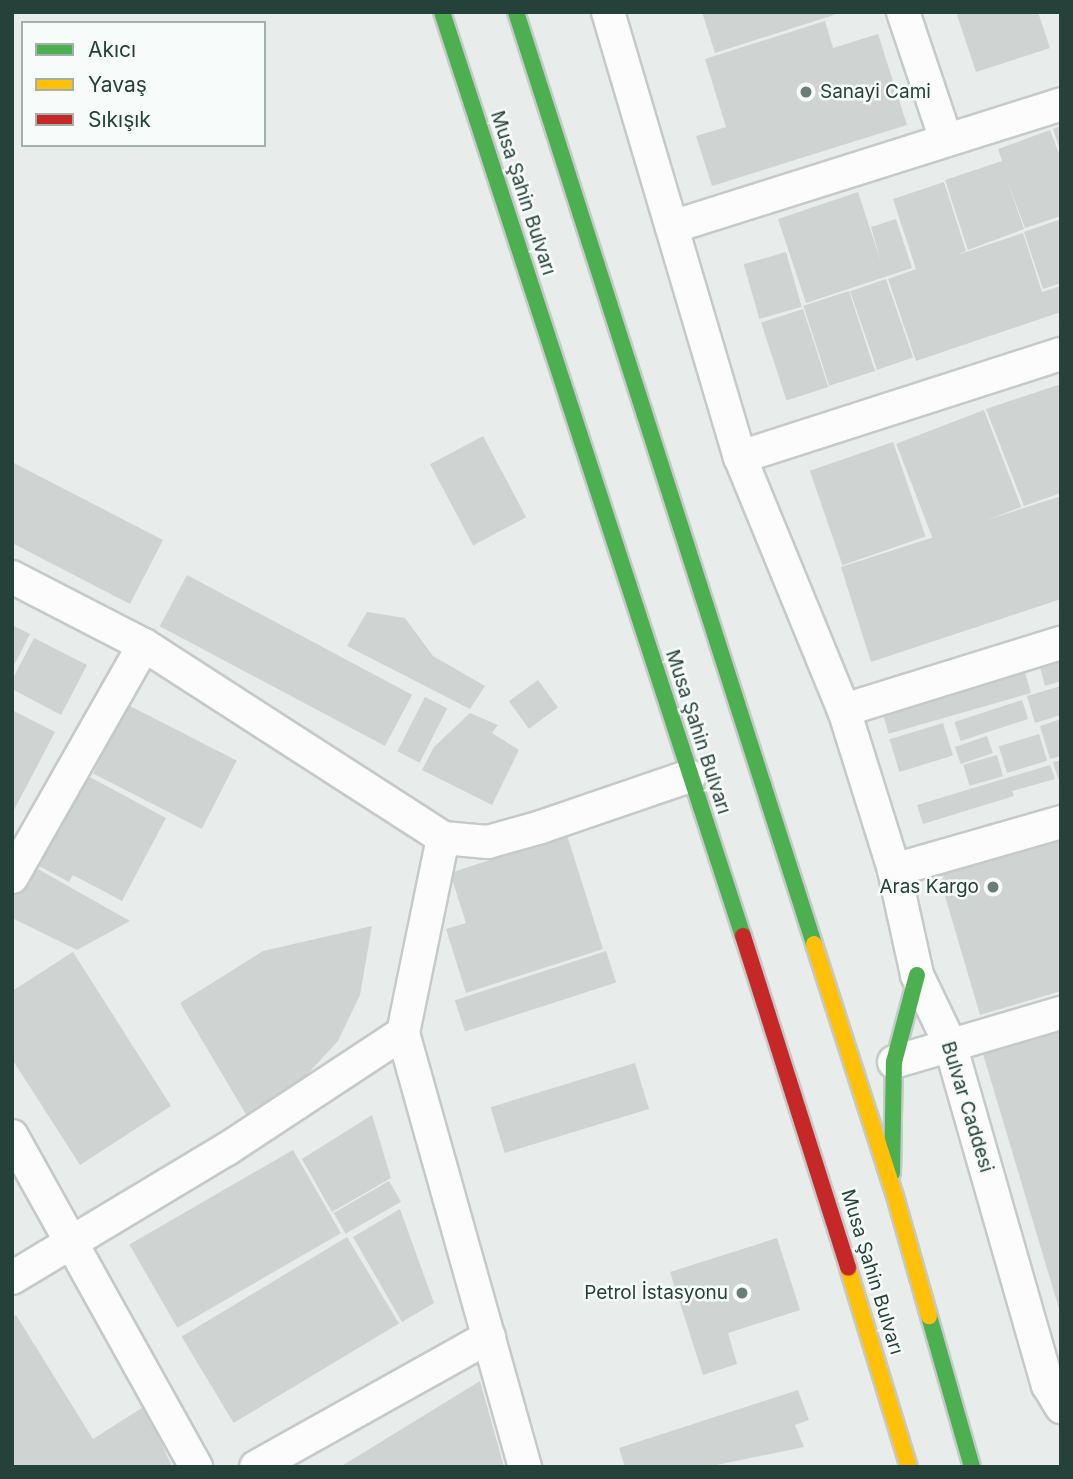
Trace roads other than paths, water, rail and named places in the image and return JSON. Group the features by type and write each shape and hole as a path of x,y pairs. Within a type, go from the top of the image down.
{"main road":[{"name":"Musa Şahin Bulvarı","path":"442,12 804,1122 909,1467"},
{"path":"516,12 895,1196 972,1467"},
{"path":"917,975 894,1062 890,1167 927,1308"}],"street":[{"name":"Bulvar Caddesi","path":"608,12 740,457 844,710 894,870 917,975 950,1044 1055,1396"},
{"path":"904,12 946,140"},
{"path":"671,227 1061,104"},
{"path":"740,457 1061,354"},
{"path":"12,577 144,645 443,838 488,842 541,827 690,776"},
{"path":"844,710 1061,643"},
{"path":"12,877 23,829 144,645"},
{"path":"894,870 1061,822"},
{"path":"443,838 403,1033 526,1467"},
{"path":"894,1062 1061,1013"},
{"path":"12,1278 71,1240 227,1149 403,1033"},
{"path":"12,1136 196,1467"},
{"path":"256,1467 489,1337"}],"place":[{"name":"Sanayi Cami","path":"806,92"},
{"name":"Aras Kargo","path":"993,887"},
{"name":"Petrol İstasyonu","path":"742,1293"}]}
